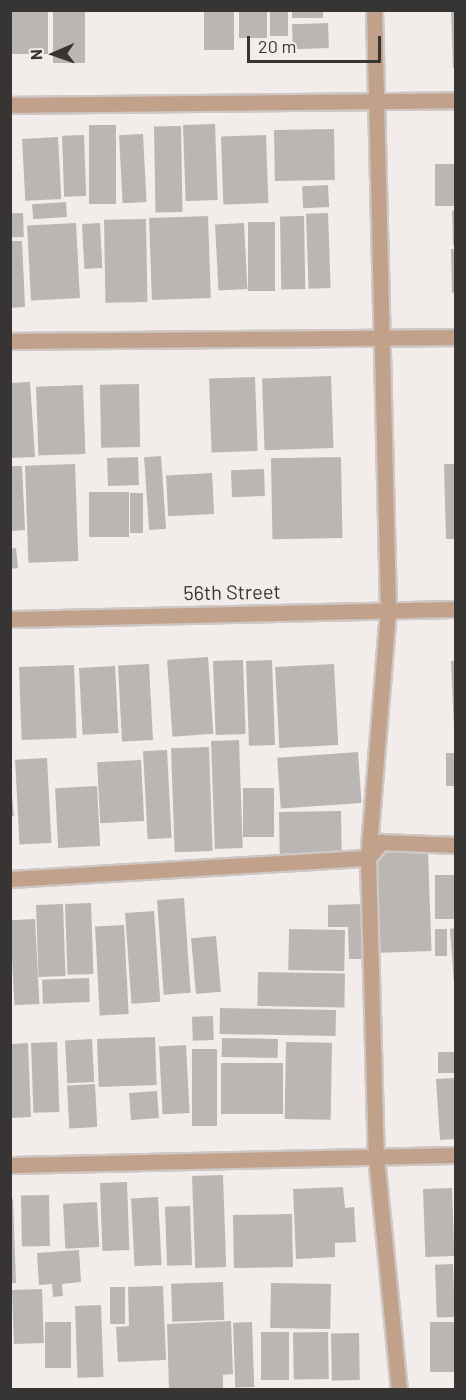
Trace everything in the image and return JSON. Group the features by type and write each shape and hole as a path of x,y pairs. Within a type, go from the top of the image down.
{"street":[{"path":"374,10 379,337 388,610 368,858 376,1156 399,1389"},
{"path":"10,105 456,100"},
{"path":"10,340 456,337"},
{"name":"56th Street","path":"10,619 456,609"},
{"path":"10,879 368,858 381,842 456,845"},
{"path":"10,1165 456,1155"}],"building":[{"path":"10,10 48,10 48,54 10,54"},
{"path":"53,10 85,10 85,63 53,63"},
{"path":"204,10 234,10 234,50 204,50"},
{"path":"239,10 267,10 267,38 239,38"},
{"path":"270,10 288,10 288,36 270,36"},
{"path":"292,10 323,10 323,18 292,18"},
{"path":"451,10 456,10 456,68 453,68"},
{"path":"328,23 329,48 293,49 292,24"},
{"path":"215,124 218,200 186,201 183,125"},
{"path":"89,125 116,125 116,204 89,204"},
{"path":"154,126 181,126 183,212 156,212"},
{"path":"334,129 335,180 275,181 274,130"},
{"path":"143,134 147,202 123,203 119,135"},
{"path":"84,135 86,196 64,197 62,136"},
{"path":"266,135 268,203 223,205 221,137"},
{"path":"58,137 61,199 25,201 22,139"},
{"path":"435,164 456,164 456,206 435,206"},
{"path":"328,185 329,207 303,208 302,186"},
{"path":"66,202 67,217 33,219 32,204"},
{"path":"456,210 456,245 453,245 452,211"},
{"path":"10,213 23,213 24,237 11,237"},
{"path":"328,213 331,288 309,289 306,214"},
{"path":"208,216 211,298 152,300 149,218"},
{"path":"280,216 304,216 305,289 281,289"},
{"path":"146,219 147,302 105,303 104,220"},
{"path":"248,222 275,222 275,291 248,291"},
{"path":"76,223 80,298 31,300 27,226"},
{"path":"100,223 102,268 84,269 82,224"},
{"path":"244,223 247,289 218,290 215,225"},
{"path":"10,241 22,241 25,307 10,308"},
{"path":"451,249 456,249 456,292 452,293"},
{"path":"331,376 334,448 265,450 262,378"},
{"path":"255,377 258,451 212,453 209,379"},
{"path":"30,382 35,457 10,458 10,383"},
{"path":"139,384 140,447 101,448 100,385"},
{"path":"83,385 85,454 38,456 36,387"},
{"path":"161,456 166,529 149,530 144,457"},
{"path":"138,457 139,485 108,486 107,458"},
{"path":"341,457 342,538 272,539 271,458"},
{"path":"75,464 78,561 28,563 25,466"},
{"path":"444,464 456,464 456,539 446,539"},
{"path":"10,466 22,466 25,530 10,531"},
{"path":"264,469 265,496 232,497 231,470"},
{"path":"212,473 214,514 168,516 166,475"},
{"path":"89,492 129,492 129,537 89,537"},
{"path":"130,493 143,493 143,533 130,533"},
{"path":"16,548 18,568 10,569 10,549"},
{"path":"208,657 213,734 172,737 167,660"},
{"path":"243,660 246,734 216,735 213,661"},
{"path":"272,660 275,745 249,746 246,661"},
{"path":"451,661 456,661 456,729 454,729"},
{"path":"149,664 153,740 122,742 118,666"},
{"path":"334,664 338,745 279,748 275,667"},
{"path":"74,665 77,738 22,740 19,667"},
{"path":"115,666 119,733 83,735 79,668"},
{"path":"239,740 243,848 215,849 211,741"},
{"path":"209,747 213,851 175,852 171,748"},
{"path":"167,750 172,838 148,839 143,751"},
{"path":"358,752 362,803 281,809 277,758"},
{"path":"446,753 456,753 456,786 446,786"},
{"path":"47,758 51,843 19,845 15,760"},
{"path":"141,760 144,821 100,823 97,762"},
{"path":"10,775 14,816 10,817"},
{"path":"97,786 100,846 58,848 55,788"},
{"path":"243,788 274,788 274,837 243,837"},
{"path":"341,811 342,855 280,856 279,812"},
{"path":"428,851 431,951 381,953 377,853"},
{"path":"435,875 456,875 456,919 435,919"},
{"path":"184,898 191,993 164,995 157,900"},
{"path":"91,903 93,974 67,975 65,904"},
{"path":"63,904 66,976 39,977 36,905"},
{"path":"362,904 363,959 349,959 348,927 328,927 328,905"},
{"path":"154,911 160,1002 131,1004 125,913"},
{"path":"35,919 39,1004 14,1005 10,920"},
{"path":"124,925 129,1014 100,1015 95,927"},
{"path":"456,928 456,984 454,984 450,929"},
{"path":"289,929 345,930 344,971 288,970"},
{"path":"435,929 447,929 447,956 435,956"},
{"path":"216,936 221,992 196,994 191,938"},
{"path":"258,972 345,974 344,1008 257,1006"},
{"path":"89,978 90,1002 43,1004 42,980"},
{"path":"220,1008 336,1010 336,1036 220,1034"},
{"path":"213,1016 214,1040 193,1041 192,1017"},
{"path":"155,1037 157,1085 99,1087 97,1039"},
{"path":"222,1038 278,1039 278,1058 222,1057"},
{"path":"92,1039 94,1082 67,1083 65,1040"},
{"path":"57,1042 59,1112 33,1113 31,1043"},
{"path":"286,1042 332,1043 331,1120 285,1119"},
{"path":"28,1043 31,1117 10,1118 10,1044"},
{"path":"186,1045 190,1113 163,1114 159,1046"},
{"path":"192,1049 217,1049 217,1126 192,1126"},
{"path":"438,1052 455,1052 455,1073 438,1073"},
{"path":"221,1063 283,1063 283,1114 221,1114"},
{"path":"456,1078 456,1139 440,1140 436,1079"},
{"path":"95,1084 97,1127 69,1128 67,1085"},
{"path":"157,1091 159,1118 131,1120 129,1093"},
{"path":"223,1175 226,1267 195,1268 192,1176"},
{"path":"127,1182 129,1250 102,1251 100,1183"},
{"path":"343,1187 345,1208 354,1207 356,1242 335,1243 335,1257 296,1259 293,1189"},
{"path":"452,1188 454,1256 425,1257 423,1189"},
{"path":"21,1195 49,1195 50,1246 22,1246"},
{"path":"158,1197 162,1265 135,1266 131,1198"},
{"path":"13,1199 16,1283 10,1283 10,1200"},
{"path":"97,1202 99,1247 65,1249 63,1204"},
{"path":"190,1206 192,1265 167,1266 165,1207"},
{"path":"292,1214 293,1267 234,1268 233,1215"},
{"path":"79,1250 81,1282 62,1284 63,1296 53,1297 52,1284 39,1285 37,1253"},
{"path":"453,1264 455,1317 437,1318 435,1265"},
{"path":"223,1282 224,1320 172,1322 171,1284"},
{"path":"271,1283 331,1284 330,1329 270,1328"},
{"path":"163,1286 166,1360 118,1362 116,1327 129,1326 128,1287"},
{"path":"110,1287 125,1287 125,1324 110,1324"},
{"path":"42,1289 44,1343 14,1344 12,1290"},
{"path":"101,1305 104,1377 78,1378 75,1306"},
{"path":"231,1321 233,1374 223,1375 223,1390 169,1390 167,1324"},
{"path":"45,1322 71,1322 71,1368 45,1368"},
{"path":"252,1322 254,1387 235,1388 233,1323"},
{"path":"430,1322 456,1322 456,1372 430,1372"},
{"path":"261,1332 289,1332 289,1380 261,1380"},
{"path":"328,1332 329,1379 294,1380 293,1333"},
{"path":"331,1333 359,1333 360,1380 332,1380"}]}
